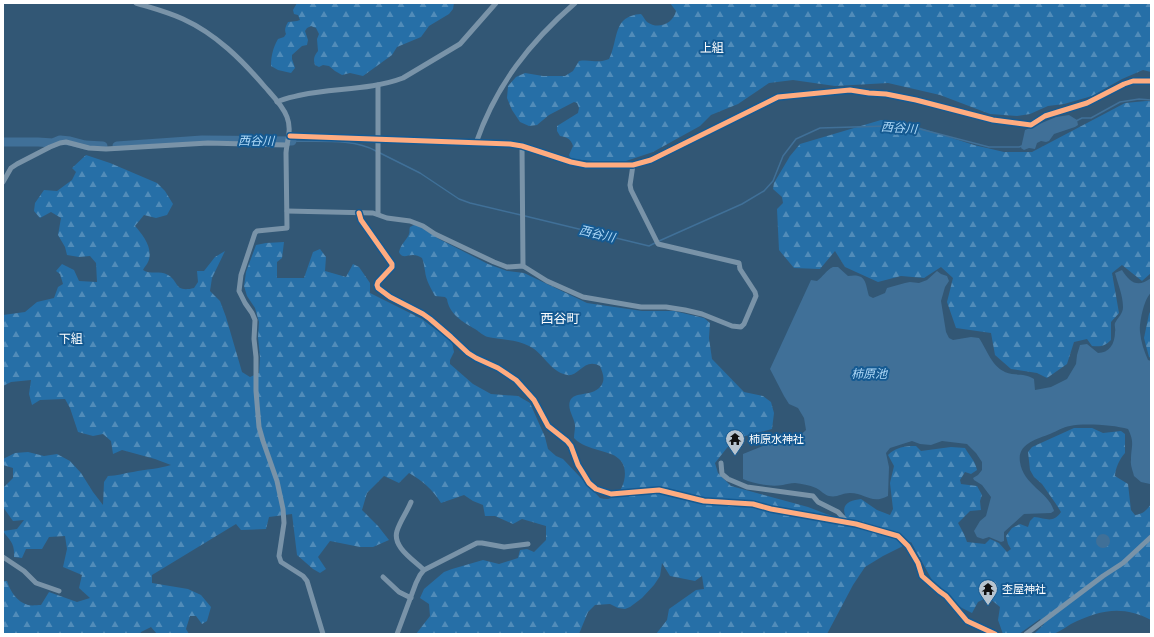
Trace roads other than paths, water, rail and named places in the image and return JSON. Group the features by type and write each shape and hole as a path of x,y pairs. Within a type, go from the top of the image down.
{"street":[{"path":"136,3 182,19 218,40 244,64 277,102 287,118 290,136 287,145 287,228 258,231 254,233 241,275 239,291 255,320 254,339 259,427 277,481 283,509 284,523 279,556 281,562 303,576 307,581 323,634"},
{"path":"277,102 314,93 393,82 403,78 460,44 496,3"},
{"path":"476,143 490,109 509,75 524,54 546,28 575,3"},
{"path":"290,136 510,144 522,146 571,162 586,165 633,165 651,160 778,97 788,95 850,90 886,94 916,100 993,120 1031,126 1045,116 1087,104 1124,84 1151,81"},
{"path":"378,84 378,214"},
{"path":"3,182 11,168 17,164 50,147 66,142 89,148 106,149 201,143 287,145"},
{"path":"522,146 523,266"},
{"path":"287,211 378,214 387,218 410,221 424,226 435,234 494,262 507,267 523,266 547,281 583,297 641,307 666,307 685,310 702,314 732,326 741,327 744,324 756,296 740,269 739,263 657,242 631,190 630,185 633,165"},
{"path":"359,213 361,220 392,264 392,267 378,282 378,288 390,298 423,314 476,358 498,368 516,380 534,400 548,426 567,440 571,446 582,474 596,489 611,494 659,490 704,501 753,504 771,509 847,522 898,536 908,546 918,562 922,576 939,592 946,596 967,621 995,634"},
{"path":"721,463 722,474 728,479 747,487 813,496 823,505 838,512 847,522"},
{"path":"411,502 396,531 396,541 400,547 424,570"},
{"path":"1026,634 1102,576 1123,563 1151,537"},
{"path":"397,634 420,575 424,570 477,544 482,543 504,547 528,544"},
{"path":"3,557 24,571 36,583 59,591"},
{"path":"383,576 399,592 411,598"}],"water":[{"path":"1069,115 1077,120 1078,125 1054,134 1049,141 1041,141 1037,143 1035,149 1029,148 1024,150 1021,148 1025,130 1056,117"},
{"name":"柿原池","path":"833,267 838,267 848,276 854,275 862,278 866,283 869,296 873,298 885,293 887,288 910,282 919,283 927,280 937,271 947,276 949,281 945,287 941,301 946,332 949,338 953,340 971,337 979,338 992,360 1000,369 1012,374 1031,377 1034,379 1035,390 1051,387 1067,379 1076,364 1080,345 1087,344 1098,353 1102,353 1111,347 1115,336 1115,323 1123,309 1121,294 1115,273 1122,270 1131,281 1135,283 1142,283 1151,278 1151,293 1144,305 1140,328 1144,350 1148,360 1151,361 1150,484 1141,482 1134,476 1131,464 1132,441 1128,429 1099,425 1076,425 1062,428 1029,443 1022,450 1020,456 1022,470 1026,477 1047,499 1054,511 1051,513 1024,514 1004,532 1004,541 1001,542 989,537 983,539 977,537 974,531 980,521 986,516 991,497 982,485 973,478 982,470 982,462 967,444 942,441 931,445 920,444 912,441 890,448 886,453 889,467 888,496 877,499 856,493 829,496 816,488 803,484 793,483 778,486 758,484 743,479 743,454 773,442 782,434 789,437 795,437 801,435 806,430 804,418 798,408 789,404 770,369 811,280 817,281"},
{"path":"1103,534 1108,536 1110,541 1108,546 1103,548 1098,546 1096,541 1098,536"}],"waterway":[{"name":"西谷川","path":"1076,121 1082,118 1091,118 1120,102 1139,99 1151,100"},
{"name":"西谷川","path":"525,216 649,246 742,204 764,191 773,181 783,156 796,139 820,128 887,126 920,129 989,147 1022,146"},
{"name":"西谷川","path":"3,142 53,143 60,140 85,145 103,146"},
{"name":"西谷川","path":"117,146 202,140 292,141"},
{"name":"西谷川","path":"292,141 346,142 357,144 376,151"},
{"name":"西谷川","path":"380,153 420,173 459,199 521,215"}],"place":[{"name":"柿原水神社","path":"735,456"},
{"name":"杢屋神社","path":"988,606"}],"district":[{"name":"上組","path":"712,48"},
{"name":"西谷町","path":"560,318"},
{"name":"下組","path":"71,339"}]}
